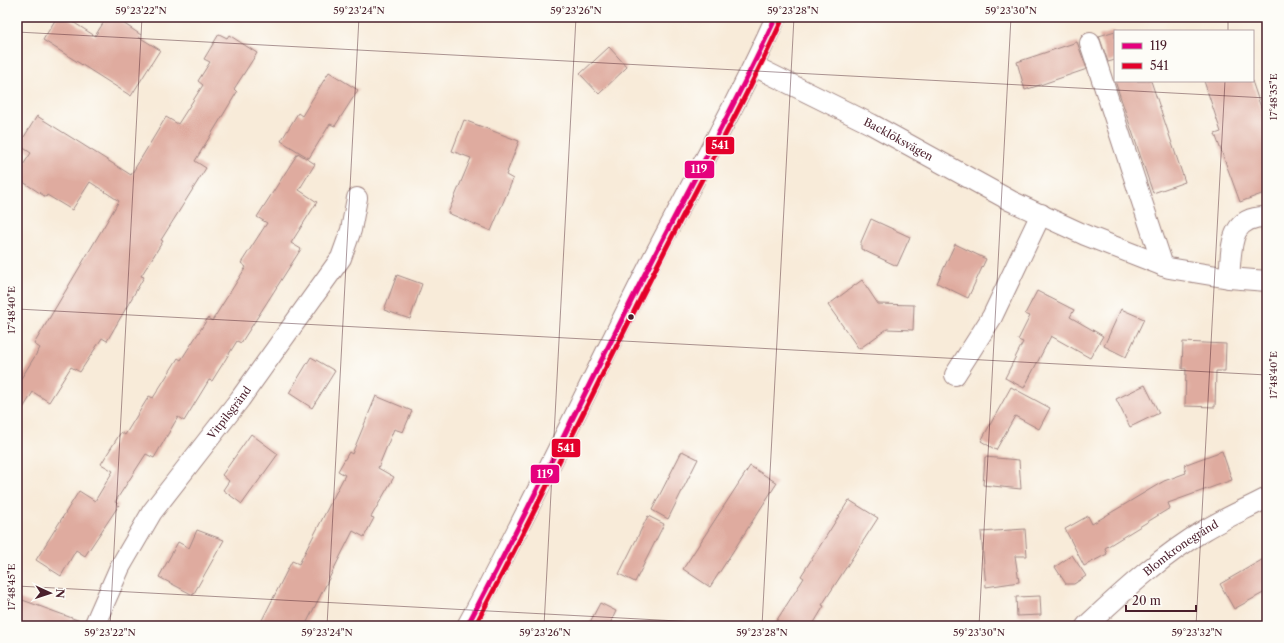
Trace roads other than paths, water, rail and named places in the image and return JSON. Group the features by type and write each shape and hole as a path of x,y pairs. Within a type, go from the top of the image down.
{"street":[{"path":"467,626 516,535 687,193 754,66 776,17"},
{"path":"1090,43 1163,266"},
{"name":"Backlöksvägen","path":"754,66 871,124 1011,201 1085,235 1163,266 1229,278 1267,281"},
{"name":"Vitpilsgränd","path":"94,626 120,567 152,512 240,399 340,258 351,230 357,198"},
{"path":"955,375 992,317 1041,214"},
{"path":"1229,278 1233,240 1238,227 1249,219 1267,217"},
{"name":"Blomkronegränd","path":"1086,626 1132,584 1177,549 1204,530 1267,498"}]}
